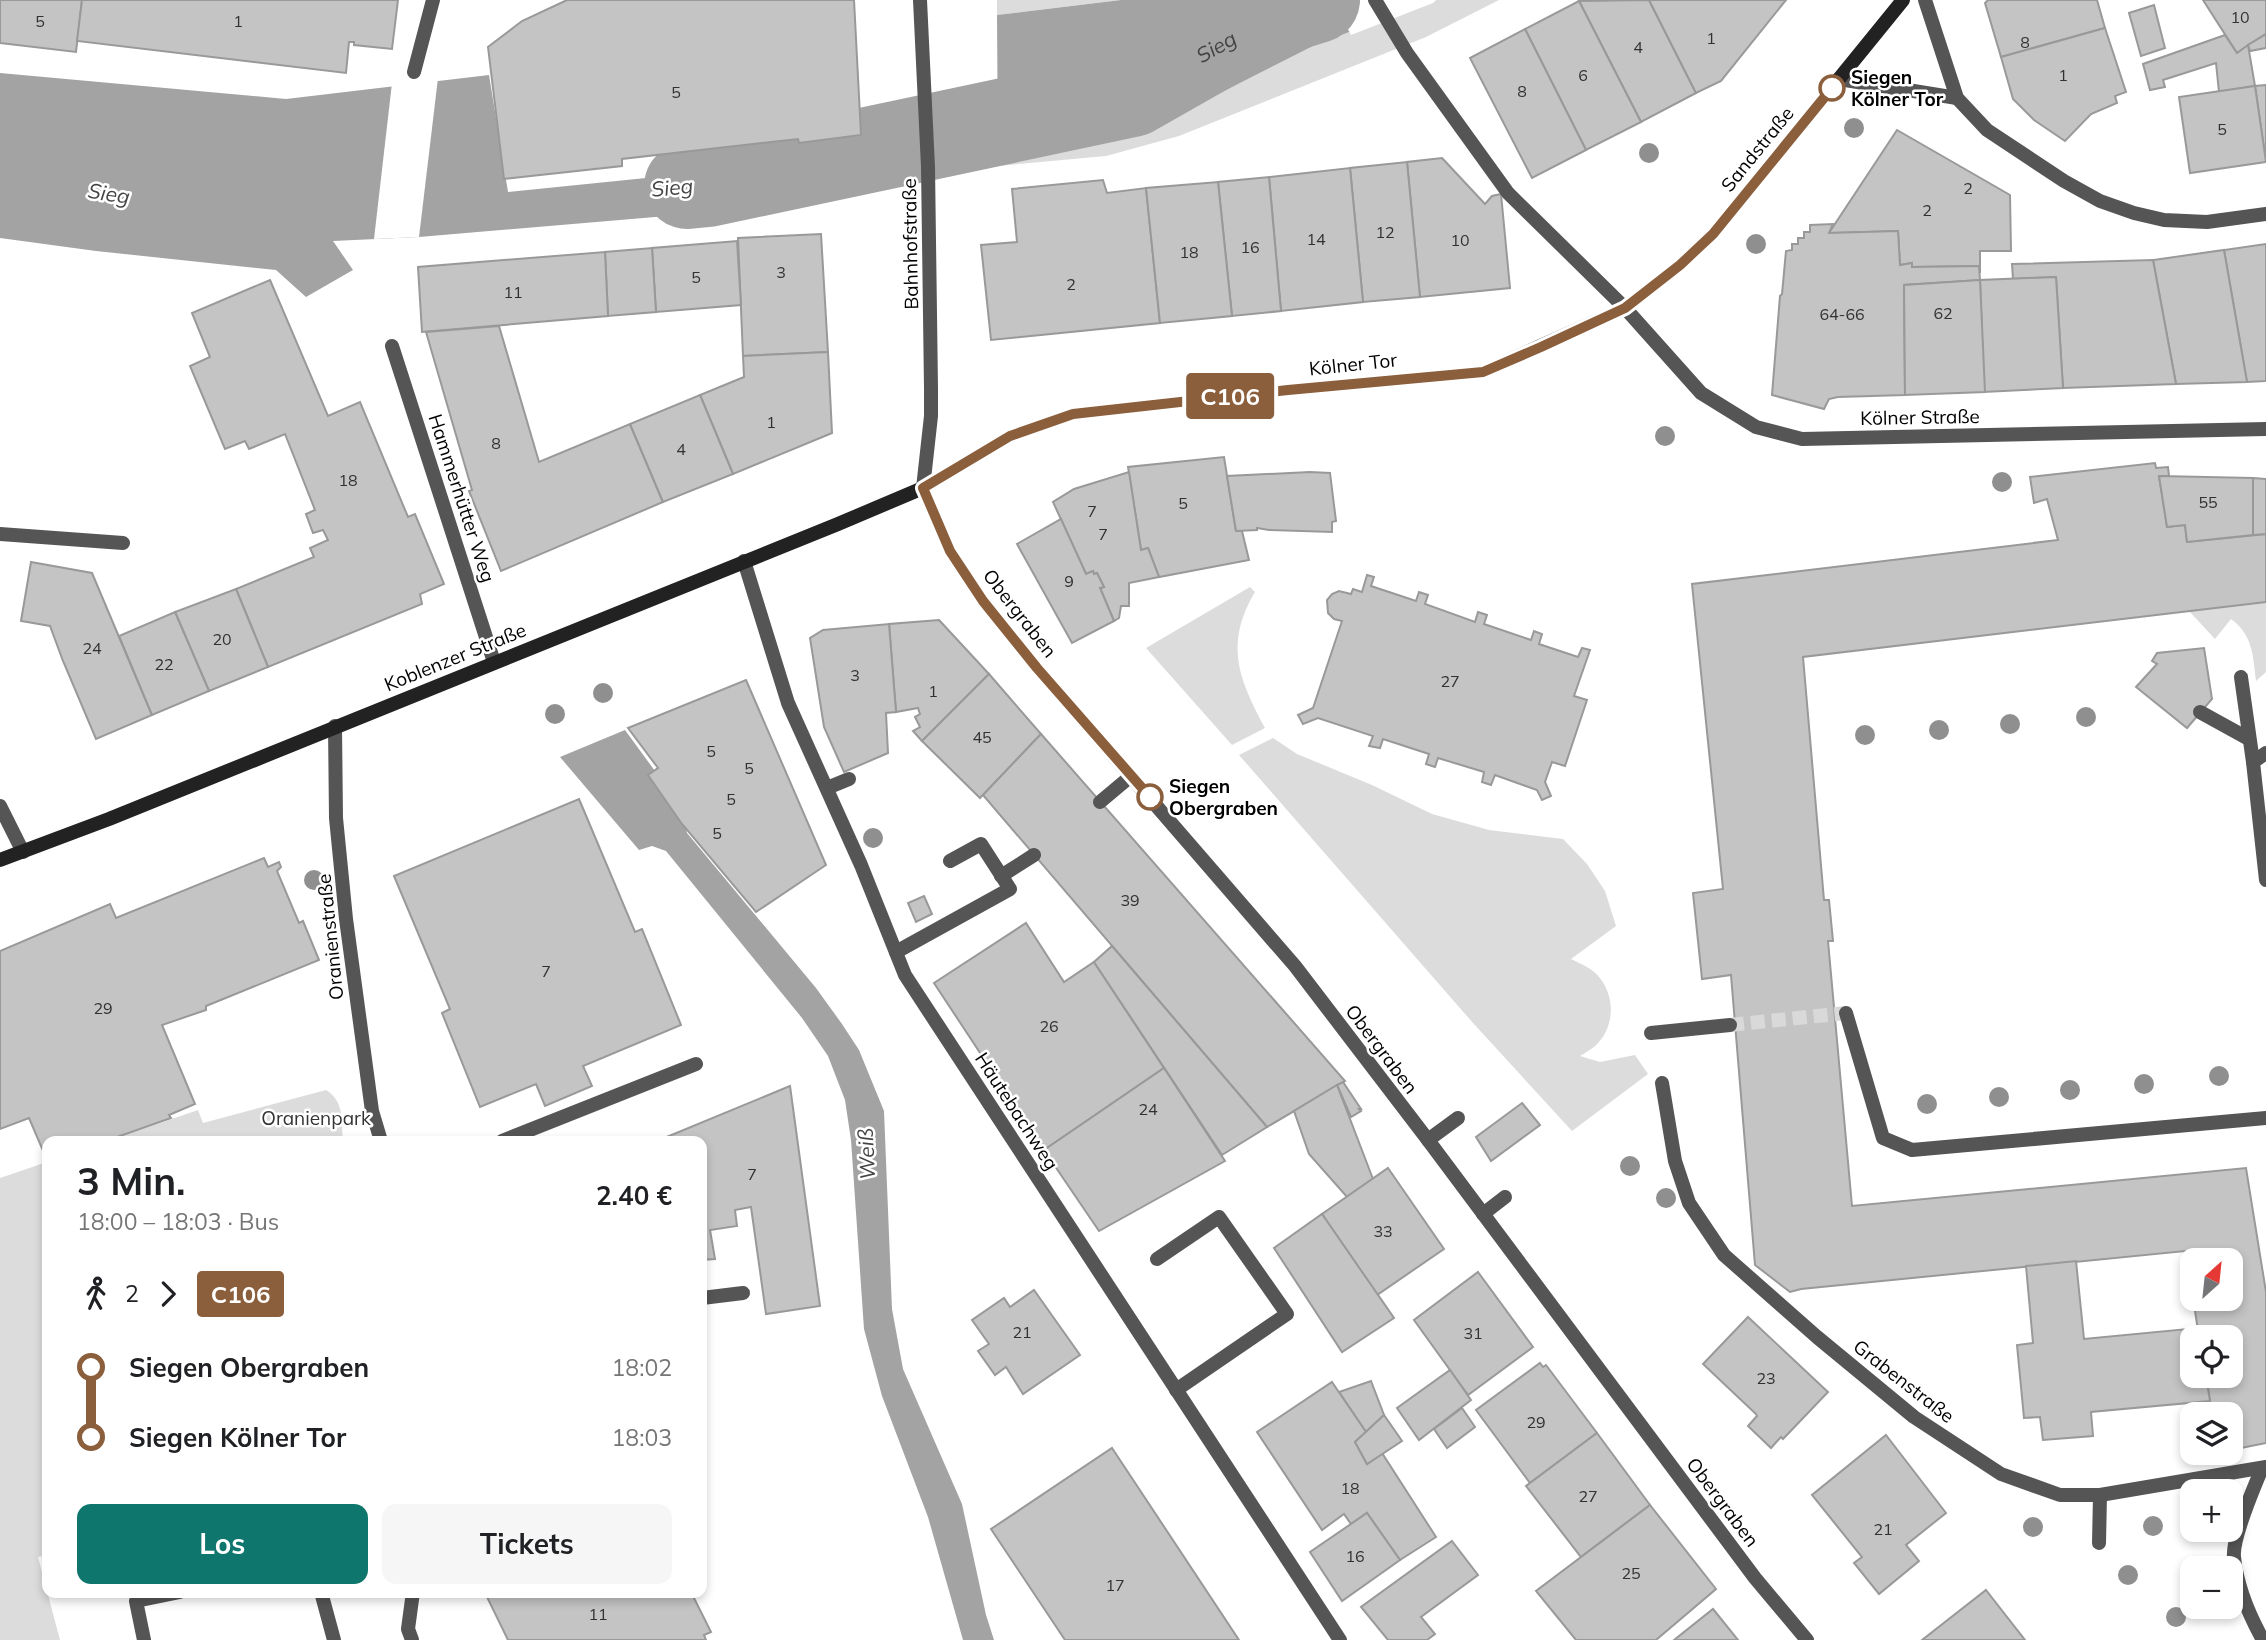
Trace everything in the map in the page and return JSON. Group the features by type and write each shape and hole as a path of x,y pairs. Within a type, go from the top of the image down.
{"main road":[{"name":"Sandstraße","path":"1625,308 1680,265 1713,234 1903,0"},
{"name":"Kölner Tor","path":"923,488 1010,436 1073,414 1264,392 1483,372 1625,308"},
{"name":"Koblenzer Straße","path":"0,860 923,488"}],"street":[{"path":"414,72 433,0"},
{"name":"Bahnhofstraße","path":"920,0 928,167 931,416 923,488"},
{"name":"Kölner Straße","path":"1375,0 1407,53 1508,194 1625,308 1701,393 1756,427 1802,439 2266,429"},
{"path":"1924,0 1957,98 1987,130 2035,163 2100,201 2164,220 2207,222 2266,214"},
{"path":"1839,79 1957,98"},
{"name":"Hammerhütter Weg","path":"392,346 494,662"},
{"name":"Obergraben","path":"923,488 950,551 983,601 1037,668 1295,966 1755,1578 1807,1640"},
{"path":"0,534 123,543"},
{"name":"Häutebachweg","path":"744,561 788,703 827,788 905,975 1340,1640"},
{"path":"2241,677 2266,880"},
{"path":"2200,712 2249,739"},
{"name":"Oranienstraße","path":"335,726 336,818 346,919 372,1111 380,1136"},
{"path":"2253,762 2266,753"},
{"path":"1100,802 1131,776"},
{"path":"827,788 849,779"},
{"path":"0,806 23,852"},
{"path":"896,953 1010,889 981,844 950,861"},
{"path":"1002,876 1034,855"},
{"path":"1846,1013 1883,1138 1912,1150 2266,1118"},
{"path":"1651,1034 1731,1025"},
{"path":"515,1136 696,1064"},
{"name":"Grabenstraße","path":"1662,1083 1675,1161 1689,1203 1724,1255 1914,1418 2001,1474 2060,1495 2100,1495 2264,1468"},
{"path":"1428,1140 1458,1118"},
{"path":"1483,1214 1505,1197"},
{"path":"1157,1259 1219,1217 1287,1314 1176,1390"},
{"path":"707,1297 743,1293"},
{"path":"2263,1640 2247,1609 2234,1555 2245,1510 2264,1468"},
{"path":"2099,1543 2100,1495"},
{"path":"144,1640 136,1601 151,1598"},
{"path":"323,1598 334,1640"},
{"path":"412,1598 408,1629 412,1640"}],"green space":[{"path":"997,0 1121,0 997,15"},
{"path":"1432,0 1499,0 1426,37 1179,136 1106,156 998,166 1183,112 1313,46"},
{"path":"1250,587 1255,592 1240,628 1239,661 1248,693 1265,728 1232,745 1146,648"},
{"path":"2266,602 2266,672 2256,681 2251,647 2238,625 2231,619 2215,639 2189,611"},
{"path":"1273,738 1297,754 1372,785 1432,814 1489,830 1563,839 1587,864 1605,891 1616,926 1571,959 1596,974 1605,985 1611,1013 1601,1040 1580,1056 1600,1062 1635,1055 1648,1074 1572,1131 1473,1023 1239,755"},
{"name":"Oranienpark","path":"326,1090 339,1106 343,1136 123,1136 198,1110 203,1123"},
{"path":"42,1164 42,1556 38,1557 42,1572 42,1598 49,1598 60,1640 0,1640 0,1178"}],"water":[{"path":"1121,0 1432,0 1313,46 1183,112 998,166 997,15"},
{"path":"0,73 286,99 489,75 508,192 803,162 807,204 419,237 333,241 353,270 306,297 276,270 0,238"},
{"name":"Weiß","path":"625,730 690,819 687,833 816,988 842,1024 859,1050 884,1111 892,1309 903,1369 962,1504 994,1640 963,1640 928,1517 882,1396 864,1329 851,1140 845,1100 828,1056 802,1018 666,851 652,846 639,850 560,757"}],"pier":[{"path":"1333,0 1436,0 1351,35"},
{"path":"438,78 419,237 374,239 392,83"}],"building":[{"path":"0,0 82,0 76,52 0,43"},
{"path":"82,0 398,0 392,49 354,45 354,42 349,42 346,73 77,41"},
{"path":"567,0 854,0 861,135 799,143 798,139 622,159 622,166 504,179 488,47 522,21"},
{"path":"1649,0 1696,93 1641,122 1579,1"},
{"path":"1649,0 1786,0 1721,81 1696,93"},
{"path":"1988,0 2097,0 2105,28 2001,57 1985,3"},
{"path":"2203,0 2266,0 2266,34 2237,53"},
{"path":"1579,1 1641,122 1586,150 1525,29"},
{"path":"2154,5 2165,48 2141,56 2129,13"},
{"path":"2105,28 2126,92 2115,96 2117,103 2091,114 2065,141 2034,120 2013,99 2001,57"},
{"path":"1525,29 1586,150 1532,178 1470,58"},
{"path":"2266,34 2266,48 2250,51 2248,45"},
{"path":"2225,35 2237,53 2248,45 2255,86 2219,92 2216,63 2163,80 2165,87 2150,90 2143,64"},
{"path":"2266,85 2266,162 2255,86"},
{"path":"2255,86 2266,162 2190,173 2179,97"},
{"path":"1897,130 2010,195 2011,251 1980,251 1980,273 1979,266 1912,267 1912,263 1900,265 1898,231 1829,233"},
{"path":"1442,158 1485,204 1492,196 1501,194 1510,288 1420,297 1407,162"},
{"path":"1407,162 1420,297 1363,302 1350,168"},
{"path":"1350,168 1363,302 1281,311 1269,177"},
{"path":"1269,177 1281,311 1232,316 1218,182"},
{"path":"1103,180 1107,193 1146,188 1160,323 991,340 981,245 1017,242 1012,189"},
{"path":"1218,182 1232,316 1160,323 1146,188"},
{"path":"1833,224 1829,233 1898,231 1900,265 1912,263 1912,267 1979,266 1980,280 1904,285 1905,395 1838,397 1829,399 1824,409 1772,395 1786,251 1792,250 1792,244 1798,244 1798,238 1804,238 1804,232 1810,232 1810,225"},
{"path":"821,234 828,352 743,356 738,238"},
{"path":"737,241 741,305 656,312 652,248"},
{"path":"2266,244 2266,381 2247,382 2224,250"},
{"path":"652,248 656,312 608,316 605,252"},
{"path":"2224,250 2247,382 2176,384 2153,260"},
{"path":"605,252 608,316 422,332 418,267"},
{"path":"2153,260 2176,384 2063,388 2056,277 2013,279 2012,264"},
{"path":"2056,277 2063,388 1984,392 1980,280"},
{"path":"270,280 328,416 360,402 408,517 415,514 444,584 420,594 422,604 268,667 236,589 314,557 310,548 328,540 323,530 313,533 306,514 315,510 285,434 249,449 245,441 225,449 190,366 210,357 192,313"},
{"path":"1980,280 1985,392 1905,395 1904,285"},
{"path":"499,326 539,462 630,424 663,502 501,571 469,491 472,490 426,332"},
{"path":"828,352 832,433 733,474 700,395 744,377 743,356"},
{"path":"700,395 733,474 663,502 630,424"},
{"path":"1224,457 1236,531 1242,531 1249,560 1159,577 1148,548 1141,550 1128,467"},
{"path":"2155,463 2156,468 2168,467 2169,476 2159,476 2167,527 2185,525 2187,542 2266,534 2266,602 1803,657 1824,900 1829,900 1833,941 1828,941 1852,1206 2246,1168 2266,1292 2266,1443 2243,1448 2243,1402 2210,1402 2208,1388 2243,1388 2243,1325 2197,1325 2195,1311 2244,1311 2244,1248 2180,1248 2180,1251 1790,1292 1755,1265 1731,975 1702,979 1693,893 1723,889 1692,584 2058,540 2047,499 2034,503 2030,477"},
{"path":"1129,472 1141,550 1148,548 1159,577 1129,583 1129,606 1121,606 1119,618 1114,621 1100,588 1104,587 1097,573 1094,574 1093,571 1086,574 1053,502 1074,489"},
{"path":"1330,473 1336,521 1332,522 1332,532 1257,528 1236,531 1227,476"},
{"path":"2159,476 2253,478 2253,535 2187,542 2185,525 2167,527"},
{"path":"2253,478 2266,479 2266,534 2253,535"},
{"path":"1061,519 1086,574 1093,571 1094,574 1097,573 1104,587 1100,588 1114,621 1072,643 1017,544"},
{"path":"31,562 92,573 152,715 96,739 50,626 21,621"},
{"path":"1367,575 1374,577 1371,586 1416,601 1419,592 1428,595 1425,604 1475,622 1478,612 1487,615 1484,624 1531,640 1534,631 1542,634 1539,644 1578,657 1582,648 1590,650 1574,696 1587,700 1565,766 1552,762 1545,782 1551,796 1542,800 1537,790 1495,775 1491,785 1482,782 1484,772 1438,758 1435,767 1426,764 1429,754 1383,739 1380,748 1369,746 1373,736 1318,718 1303,724 1298,715 1313,708 1342,621 1334,619 1328,613 1327,600 1339,591 1351,594 1353,589 1362,592"},
{"path":"236,589 268,667 209,691 175,612"},
{"path":"175,612 209,691 152,715 119,636"},
{"path":"939,620 989,674 922,741 913,731 920,727 915,717 920,714 918,708 896,712 889,624"},
{"path":"889,624 896,712 886,713 888,753 844,772 824,727 810,638 823,630"},
{"path":"2204,648 2212,699 2187,728 2136,687 2157,664 2152,661 2157,653"},
{"path":"989,674 1041,734 980,798 922,741"},
{"path":"746,680 826,865 756,912 682,824 648,775 658,768 628,728"},
{"path":"1041,734 1345,1081 1267,1127 983,795"},
{"path":"579,799 635,932 642,929 681,1025 583,1066 592,1086 545,1106 536,1084 480,1107 442,1013 450,1009 394,876"},
{"path":"264,858 268,867 279,862 281,867 277,871 299,923 303,921 319,960 206,1006 206,1010 162,1025 195,1104 169,1115 171,1118 120,1136 42,1136 42,1148 29,1118 0,1129 0,951 110,904 116,918"},
{"path":"924,896 932,914 916,922 908,903"},
{"path":"1026,923 1064,982 1094,962 1164,1068 1044,1150 934,983"},
{"path":"1112,946 1267,1127 1222,1155 1094,962"},
{"path":"1164,1068 1225,1161 1099,1231 1044,1150"},
{"path":"1343,1082 1361,1109 1351,1117 1337,1085"},
{"path":"1337,1085 1373,1179 1347,1197 1309,1154 1294,1111"},
{"path":"790,1086 820,1306 766,1314 751,1207 735,1210 737,1226 710,1230 715,1259 707,1260 707,1136 669,1136"},
{"path":"1522,1103 1540,1125 1491,1161 1476,1137"},
{"path":"1388,1168 1444,1249 1377,1295 1322,1214"},
{"path":"1322,1214 1394,1318 1342,1352 1274,1248"},
{"path":"2076,1261 2084,1339 2180,1330 2180,1388 2208,1388 2210,1401 2091,1412 2093,1436 2043,1440 2040,1417 2024,1418 2017,1345 2033,1343 2026,1266"},
{"path":"1478,1272 1533,1347 1468,1395 1414,1320"},
{"path":"1034,1290 1080,1355 1023,1394 1006,1367 995,1375 978,1351 989,1344 972,1320 1004,1298 1010,1307"},
{"path":"1748,1317 1828,1392 1771,1448 1748,1426 1756,1414 1703,1364"},
{"path":"1540,1363 1543,1367 1546,1365 1597,1433 1530,1483 1476,1410"},
{"path":"1450,1370 1471,1400 1419,1440 1397,1408"},
{"path":"1371,1381 1384,1415 1366,1432 1339,1392"},
{"path":"1332,1382 1366,1432 1355,1442 1367,1464 1382,1453 1436,1537 1400,1560 1367,1513 1351,1524 1344,1514 1322,1530 1257,1432"},
{"path":"1462,1408 1475,1427 1447,1448 1434,1429"},
{"path":"1384,1415 1402,1441 1367,1464 1355,1442"},
{"path":"1597,1433 1650,1505 1581,1557 1526,1486"},
{"path":"1886,1435 1946,1513 1906,1545 1919,1561 1879,1594 1854,1563 1862,1557 1812,1495"},
{"path":"1112,1448 1239,1640 1065,1640 991,1529"},
{"path":"1650,1505 1716,1589 1656,1640 1576,1640 1536,1591"},
{"path":"1367,1513 1400,1560 1342,1601 1310,1552"},
{"path":"1452,1541 1478,1575 1421,1617 1435,1634 1427,1640 1388,1640 1361,1607"},
{"path":"1986,1590 2025,1640 1922,1640"},
{"path":"487,1598 694,1598 711,1632 704,1635 706,1640 508,1640"},
{"path":"1713,1609 1738,1640 1674,1640"}],"waterway":[{"name":"Sieg","path":"687,186 708,184 1132,94 1275,13 1317,0"}],"tunnel":[{"path":"1730,1025 1846,1013"}],"bus line":[{"name":"C106","path":"1150,797 1037,668 983,601 950,551 923,488 1010,436 1073,414 1483,372 1541,347 1625,308 1680,265 1713,234 1832,88"}],"place":[{"name":"Siegen Kölner Tor","path":"1832,88"},
{"name":"Siegen Obergraben","path":"1150,797"}]}
